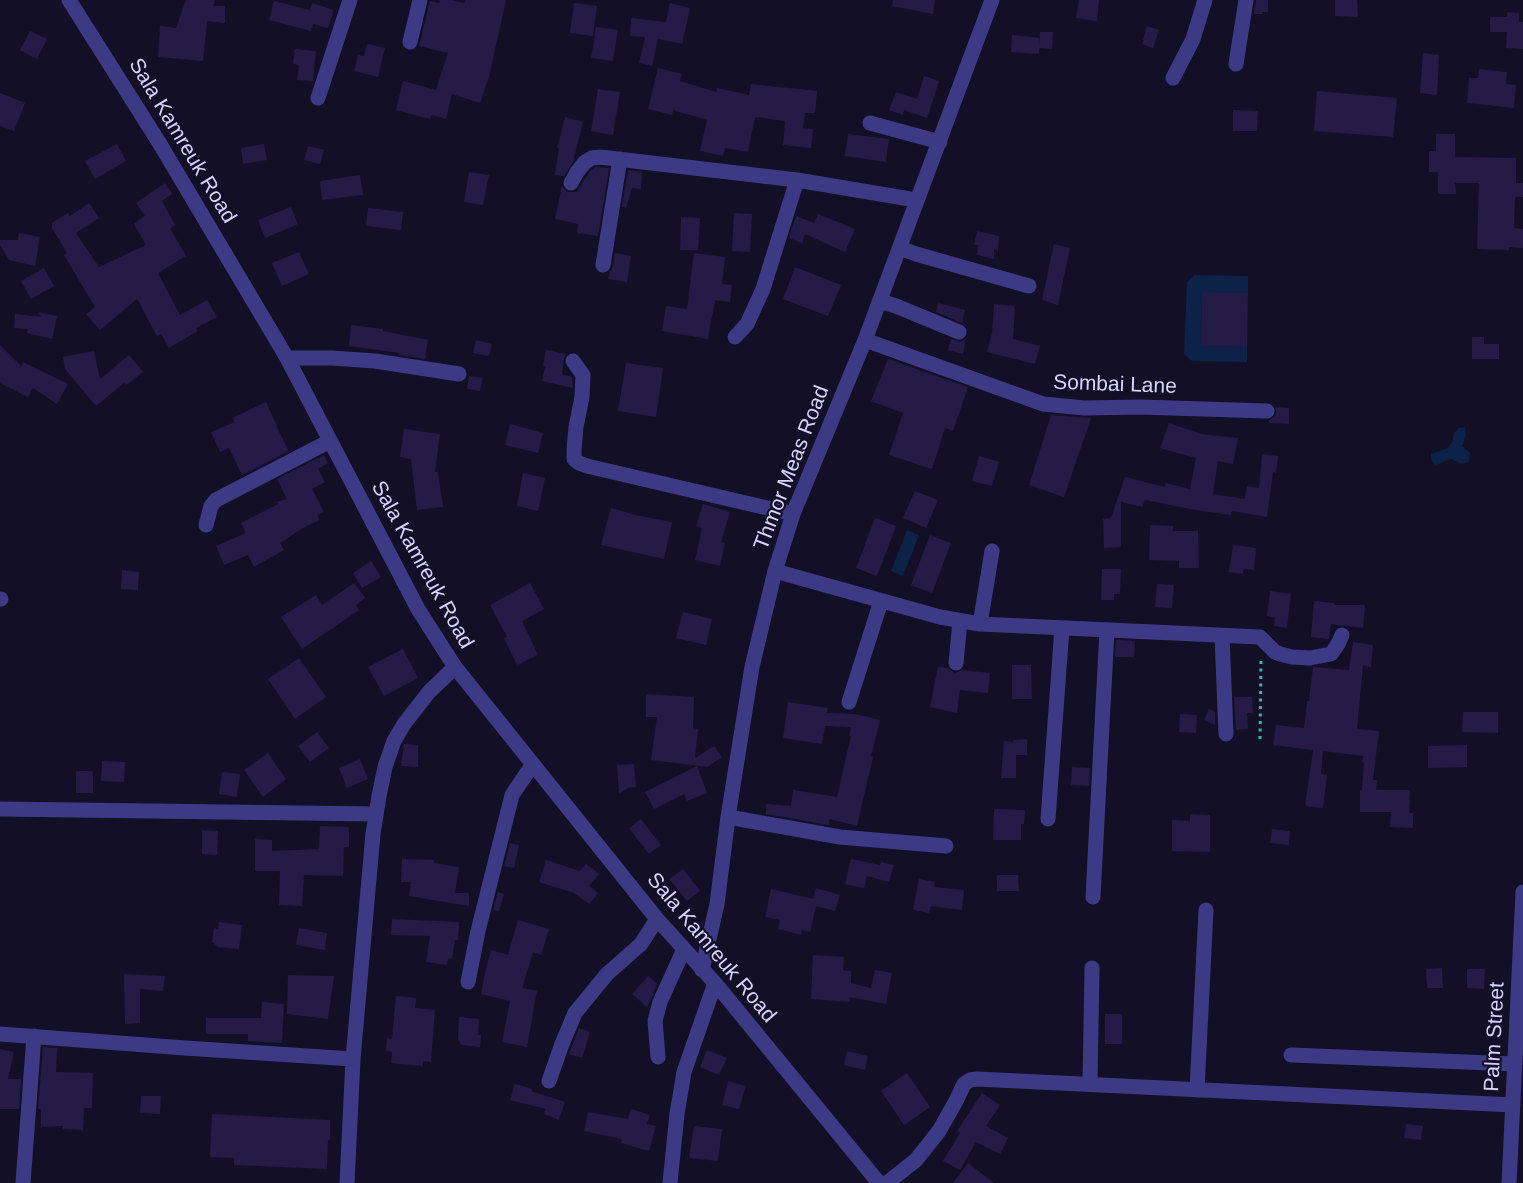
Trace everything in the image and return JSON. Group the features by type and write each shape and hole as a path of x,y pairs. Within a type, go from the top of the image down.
{"street":[{"name":"Sala Kamreuk Road","path":"69,0 160,144 287,358 418,609 455,667 657,919 715,983 879,1183"},
{"path":"318,98 350,0"},
{"path":"410,42 420,0"},
{"name":"Thmor Meas Road","path":"702,970 717,904 728,817 752,667 774,572 793,514 877,345 880,301 992,0"},
{"path":"1173,78 1193,39 1205,0"},
{"path":"1236,64 1246,0"},
{"path":"870,123 940,142"},
{"path":"571,183 585,162 600,157 797,180 916,200"},
{"path":"603,265 620,159"},
{"path":"735,337 747,324 763,289 797,180"},
{"path":"900,248 1029,286"},
{"path":"880,301 959,332"},
{"name":"Sombai Lane","path":"877,345 1043,404 1084,408 1140,407 1267,411"},
{"path":"287,358 375,361 459,374"},
{"path":"573,361 583,375 574,450 574,459 579,463 793,514"},
{"path":"206,525 211,506 216,500 330,441"},
{"path":"980,624 992,551"},
{"path":"774,572 940,617 980,624 1260,637 1275,652 1310,658 1331,654 1342,635"},
{"path":"849,702 881,601"},
{"path":"956,663 960,621"},
{"path":"1048,819 1062,628"},
{"path":"1094,897 1107,630"},
{"path":"1222,636 1226,734"},
{"path":"347,1183 353,1059 375,814 385,767 394,741 429,692 455,667"},
{"path":"468,982 477,931 512,795 533,764"},
{"path":"0,809 375,814"},
{"path":"728,817 840,837 946,846"},
{"name":"Palm Street","path":"1509,1183 1516,1113 1515,1064 1523,892"},
{"path":"1197,1090 1206,910"},
{"path":"549,1081 575,1013 608,974 641,944 657,919"},
{"path":"658,1057 655,1022 660,1002 684,949"},
{"path":"1090,1084 1092,968"},
{"path":"670,1183 684,1072 715,983"},
{"path":"0,1034 353,1059"},
{"path":"23,1183 34,1036"},
{"path":"1291,1054 1515,1064"},
{"path":"887,1183 916,1160 939,1131 964,1084 977,1079 1197,1090 1516,1113"}],"path":[{"path":"1260,637 1262,665 1260,739"}],"water":[{"path":"1194,275 1248,276 1248,293 1202,293 1201,346 1247,347 1247,362 1192,361 1184,354 1187,282"},
{"path":"1465,427 1466,434 1462,446 1470,453 1469,462 1462,464 1451,459 1435,465 1431,454 1448,448 1454,433 1459,428"},
{"path":"907,530 919,535 903,576 891,571"}],"building":[{"path":"186,0 215,0 213,6 225,6 225,23 207,21 203,61 158,57 160,26 176,28"},
{"path":"440,0 464,3 465,0 506,0 489,77 480,103 452,94 446,119 432,115 430,119 396,110 403,81 436,90 448,53 419,46 430,1 439,3"},
{"path":"893,0 935,0 933,14 892,6"},
{"path":"1079,0 1099,0 1097,21 1076,18"},
{"path":"1256,0 1268,0 1268,12 1254,14"},
{"path":"1335,0 1357,0 1358,17 1335,16"},
{"path":"274,1 310,10 312,3 334,10 328,28 313,24 311,31 269,20"},
{"path":"574,3 597,6 593,36 570,33"},
{"path":"670,3 690,8 682,44 658,39 652,66 639,63 645,37 630,36 631,18 666,22"},
{"path":"1507,12 1519,13 1519,22 1523,22 1523,49 1506,48 1507,32 1490,32 1490,17 1507,17"},
{"path":"1147,26 1159,30 1153,48 1142,44"},
{"path":"596,27 618,30 613,61 591,58"},
{"path":"30,31 47,39 37,59 20,50"},
{"path":"1040,32 1053,32 1052,49 1039,48 1039,54 1011,52 1012,35 1040,38"},
{"path":"367,44 385,48 378,77 354,71 358,55 364,56"},
{"path":"295,49 316,51 313,81 297,80 299,66 293,63"},
{"path":"1423,53 1439,55 1437,95 1420,93"},
{"path":"658,68 682,74 680,81 716,92 717,88 749,95 751,84 817,91 815,113 805,113 803,128 813,129 811,148 783,145 785,121 755,117 748,152 725,148 723,156 700,151 707,120 673,110 672,115 648,109"},
{"path":"1479,69 1507,72 1506,84 1516,85 1514,108 1467,103 1469,78 1478,78"},
{"path":"924,76 939,81 927,118 904,110 903,115 889,110 896,92 917,99"},
{"path":"598,89 620,92 613,135 591,131"},
{"path":"1317,91 1397,98 1393,137 1314,131"},
{"path":"0,93 25,103 14,131 0,126"},
{"path":"1233,110 1258,111 1257,131 1233,131"},
{"path":"565,117 583,122 575,159 564,176 555,175 559,148 557,148"},
{"path":"848,134 889,139 886,162 845,156"},
{"path":"1436,134 1455,134 1455,157 1516,158 1516,183 1523,183 1523,197 1515,197 1514,228 1523,229 1523,248 1477,249 1479,183 1455,183 1456,194 1438,194 1438,172 1429,172 1429,151 1436,151"},
{"path":"117,144 126,161 95,179 85,161"},
{"path":"264,144 267,160 243,164 241,148"},
{"path":"308,146 324,150 320,164 304,160"},
{"path":"595,167 609,168 598,236 577,233 578,224 555,219 562,186 567,192 576,192"},
{"path":"628,170 642,172 641,189 632,188 626,208 622,207"},
{"path":"469,172 489,175 483,205 464,202"},
{"path":"360,175 363,195 322,200 320,181"},
{"path":"165,183 172,194 162,201 175,225 170,228 186,256 158,273 180,315 207,300 217,317 196,328 198,331 169,348 161,334 157,336 137,299 100,330 86,314 95,307 64,255 67,253 52,228 52,223 68,213 70,216 89,203 99,218 76,233 99,267 146,245 134,224 145,216 136,203"},
{"path":"291,207 298,224 265,238 258,220"},
{"path":"368,208 403,212 401,230 366,226"},
{"path":"734,213 752,214 750,252 732,251"},
{"path":"818,214 855,229 845,252 805,234 802,243 789,238 796,216 814,223"},
{"path":"681,217 700,218 698,250 680,250"},
{"path":"977,231 999,236 998,251 994,249 994,259 977,255 978,245 974,245"},
{"path":"19,233 40,237 35,266 9,260 0,245 0,240 18,240"},
{"path":"1054,244 1070,248 1058,305 1042,300"},
{"path":"299,252 309,274 282,286 272,263"},
{"path":"615,253 631,256 627,282 608,279"},
{"path":"694,253 725,257 722,284 732,285 730,302 715,300 708,339 662,331 666,306 687,309"},
{"path":"795,267 841,285 828,316 783,299"},
{"path":"44,268 54,286 31,299 21,281"},
{"path":"1202,292 1248,293 1247,347 1201,346"},
{"path":"938,303 965,310 962,323 936,312"},
{"path":"994,304 1015,306 1013,339 1040,346 1035,364 987,352 992,333"},
{"path":"38,312 57,316 52,339 27,333 28,329 14,328 15,314 41,317"},
{"path":"351,325 383,329 383,331 428,340 425,359 349,346"},
{"path":"1472,337 1484,337 1484,344 1499,344 1499,359 1472,359"},
{"path":"951,339 960,342 966,339 963,354 948,350"},
{"path":"476,340 492,344 489,356 473,353"},
{"path":"0,345 21,366 23,362 68,384 57,404 33,388 28,397 0,383"},
{"path":"546,350 566,354 562,374 572,377 573,388 542,381"},
{"path":"94,351 100,379 129,355 143,372 126,385 124,383 96,406 65,369 63,357"},
{"path":"888,359 968,387 953,431 945,428 932,469 889,455 903,413 871,401"},
{"path":"626,363 663,368 656,417 618,411"},
{"path":"469,376 483,378 480,391 467,389"},
{"path":"266,402 289,451 242,475 229,448 220,452 211,432 235,422 232,418"},
{"path":"1276,407 1289,408 1289,424 1269,423 1269,420 1276,416"},
{"path":"1051,415 1091,418 1064,497 1029,485"},
{"path":"1169,423 1201,434 1238,438 1233,464 1218,461 1213,494 1245,499 1247,486 1259,488 1262,454 1278,456 1276,473 1273,472 1267,517 1232,511 1231,515 1145,500 1142,507 1121,502 1121,547 1104,548 1103,519 1111,518 1125,477 1165,487 1166,483 1190,489 1196,458 1160,448"},
{"path":"510,424 543,433 538,453 505,445"},
{"path":"404,429 440,434 435,472 438,472 443,507 417,510 411,459 400,457"},
{"path":"324,455 328,463 318,469 325,482 312,489 324,512 317,515 320,520 280,543 284,550 254,567 248,555 224,565 216,546 246,533 241,523 278,504 277,502 287,499 277,479"},
{"path":"979,456 999,462 992,486 972,481"},
{"path":"523,473 545,478 538,511 517,506"},
{"path":"915,491 938,500 926,528 903,518"},
{"path":"703,504 730,512 721,542 725,543 720,566 695,560 702,528 696,526"},
{"path":"611,508 672,522 664,559 601,545"},
{"path":"875,518 896,526 877,576 856,568"},
{"path":"1150,525 1173,526 1173,531 1198,531 1199,568 1179,568 1179,561 1149,560"},
{"path":"930,535 951,543 932,593 911,585"},
{"path":"1233,545 1256,548 1254,570 1243,569 1243,574 1229,572"},
{"path":"371,561 381,577 362,588 353,573"},
{"path":"1102,569 1121,569 1120,594 1114,594 1114,600 1101,600"},
{"path":"122,570 139,572 138,590 121,589"},
{"path":"354,583 365,598 356,605 359,610 302,649 281,617 316,595 322,605"},
{"path":"530,583 544,609 522,621 538,655 517,665 504,638 507,637 490,605"},
{"path":"1157,584 1174,585 1172,608 1155,607"},
{"path":"1270,591 1291,594 1287,628 1274,626 1275,618 1267,616"},
{"path":"1314,601 1334,603 1334,605 1365,605 1363,628 1331,624 1329,639 1311,637"},
{"path":"683,612 712,619 706,645 676,638"},
{"path":"1116,640 1135,641 1134,657 1115,657"},
{"path":"1353,642 1373,645 1371,667 1363,665 1357,729 1379,731 1373,780 1377,780 1376,790 1410,790 1409,813 1413,813 1413,828 1390,827 1391,812 1360,812 1363,756 1323,751 1321,774 1327,775 1323,808 1305,806 1313,750 1273,745 1276,725 1304,728 1313,667 1349,670"},
{"path":"403,649 418,678 384,696 368,667"},
{"path":"299,658 326,697 295,719 268,679"},
{"path":"1012,665 1031,665 1032,699 1012,699"},
{"path":"938,667 948,668 955,673 962,670 990,673 988,693 960,690 957,713 930,707"},
{"path":"646,694 694,697 693,728 698,729 695,758 714,746 722,757 707,767 651,760 657,717 646,717"},
{"path":"1234,697 1252,697 1253,713 1247,713 1248,729 1236,730"},
{"path":"788,702 828,708 827,713 855,714 880,720 857,826 830,819 829,825 766,814 766,804 791,806 793,790 837,797 851,736 849,736 851,727 825,726 822,744 783,738"},
{"path":"1209,709 1215,712 1215,725 1204,720"},
{"path":"1463,712 1498,712 1498,733 1462,732"},
{"path":"1180,714 1197,715 1196,733 1179,732"},
{"path":"317,732 329,748 310,762 298,746"},
{"path":"1027,739 1027,755 1016,755 1016,778 1001,778 1004,741"},
{"path":"404,744 418,745 418,767 401,766"},
{"path":"1467,745 1467,767 1428,768 1428,746"},
{"path":"268,753 286,779 263,797 244,770"},
{"path":"360,759 368,779 347,788 339,768"},
{"path":"102,761 125,762 124,782 101,781"},
{"path":"634,764 636,787 628,788 619,794 617,765"},
{"path":"697,766 707,793 687,801 684,794 654,809 645,792"},
{"path":"1072,767 1090,768 1089,786 1071,785"},
{"path":"76,771 93,771 93,793 76,793"},
{"path":"222,772 240,774 237,797 219,794"},
{"path":"994,809 1025,810 1024,824 1021,824 1021,840 993,840"},
{"path":"1190,814 1210,815 1210,852 1172,851 1172,820 1190,821"},
{"path":"641,819 661,845 649,854 629,828"},
{"path":"320,826 349,827 349,847 344,847 343,876 304,875 302,906 279,905 280,871 255,871 255,839 272,840 272,851 319,849"},
{"path":"1272,829 1290,831 1289,845 1270,843"},
{"path":"202,830 218,831 217,855 202,854"},
{"path":"510,843 519,845 514,868 504,866"},
{"path":"402,859 434,860 434,863 459,867 455,893 469,893 469,906 409,896 411,882 401,882"},
{"path":"851,859 880,865 881,862 894,865 889,882 867,876 864,888 845,884"},
{"path":"546,860 580,871 586,864 599,874 589,886 598,893 589,904 574,893 539,882"},
{"path":"683,869 700,891 687,901 669,879"},
{"path":"997,875 1018,875 1019,891 997,891"},
{"path":"919,879 935,882 934,887 964,890 962,910 931,906 929,913 913,910"},
{"path":"816,888 840,895 835,911 816,906 810,932 802,930 801,935 778,929 780,920 765,917 771,889 813,899"},
{"path":"498,892 504,894 499,911 493,910"},
{"path":"392,919 459,922 458,940 455,940 452,959 448,958 447,965 426,962 430,936 391,935"},
{"path":"518,920 549,929 541,955 533,952 522,988 537,991 527,1047 502,1042 510,1001 481,994 491,950 508,955"},
{"path":"219,922 242,925 239,949 218,947 212,942 214,928 218,929"},
{"path":"299,928 327,933 325,950 296,945"},
{"path":"813,955 844,957 843,970 851,971 851,983 871,988 875,970 892,973 886,1004 850,997 850,1002 811,999"},
{"path":"1442,968 1443,988 1427,988 1426,969"},
{"path":"1467,969 1485,969 1484,989 1467,988"},
{"path":"124,974 165,976 163,991 140,989 140,1023 125,1024"},
{"path":"288,975 334,976 328,1019 287,1014"},
{"path":"648,976 657,984 647,1007 632,994"},
{"path":"396,996 416,998 415,1008 435,1010 431,1062 423,1061 423,1066 391,1063 392,1052 386,1051 387,1038 392,1039"},
{"path":"262,1002 284,1004 282,1043 248,1041 248,1034 206,1034 206,1018 261,1018"},
{"path":"1105,1014 1122,1014 1122,1044 1105,1044"},
{"path":"459,1017 479,1019 480,1047 462,1045 458,1040"},
{"path":"579,1028 590,1032 582,1058 569,1054"},
{"path":"43,1047 57,1048 56,1072 93,1073 92,1108 84,1108 83,1130 63,1129 63,1126 41,1127 41,1109 38,1109"},
{"path":"0,1049 14,1052 8,1079 21,1079 19,1109 0,1109"},
{"path":"707,1050 727,1058 719,1075 700,1067"},
{"path":"847,1051 868,1056 865,1070 844,1065"},
{"path":"907,1073 930,1107 904,1125 881,1091"},
{"path":"728,1081 746,1086 739,1109 722,1105"},
{"path":"515,1084 565,1102 559,1120 544,1114 546,1109 510,1100"},
{"path":"982,1093 1000,1105 986,1126 1008,1138 1000,1154 976,1142 960,1170 943,1161 960,1133 957,1131"},
{"path":"141,1096 161,1096 160,1114 140,1113"},
{"path":"631,1109 650,1115 647,1124 656,1126 649,1151 621,1143 622,1139 584,1131 588,1112 628,1119"},
{"path":"212,1114 330,1120 327,1169 234,1165 234,1158 210,1157"},
{"path":"1406,1124 1423,1126 1421,1140 1404,1138"},
{"path":"694,1126 722,1129 718,1161 689,1158"},
{"path":"968,1163 994,1183 953,1183"}]}
